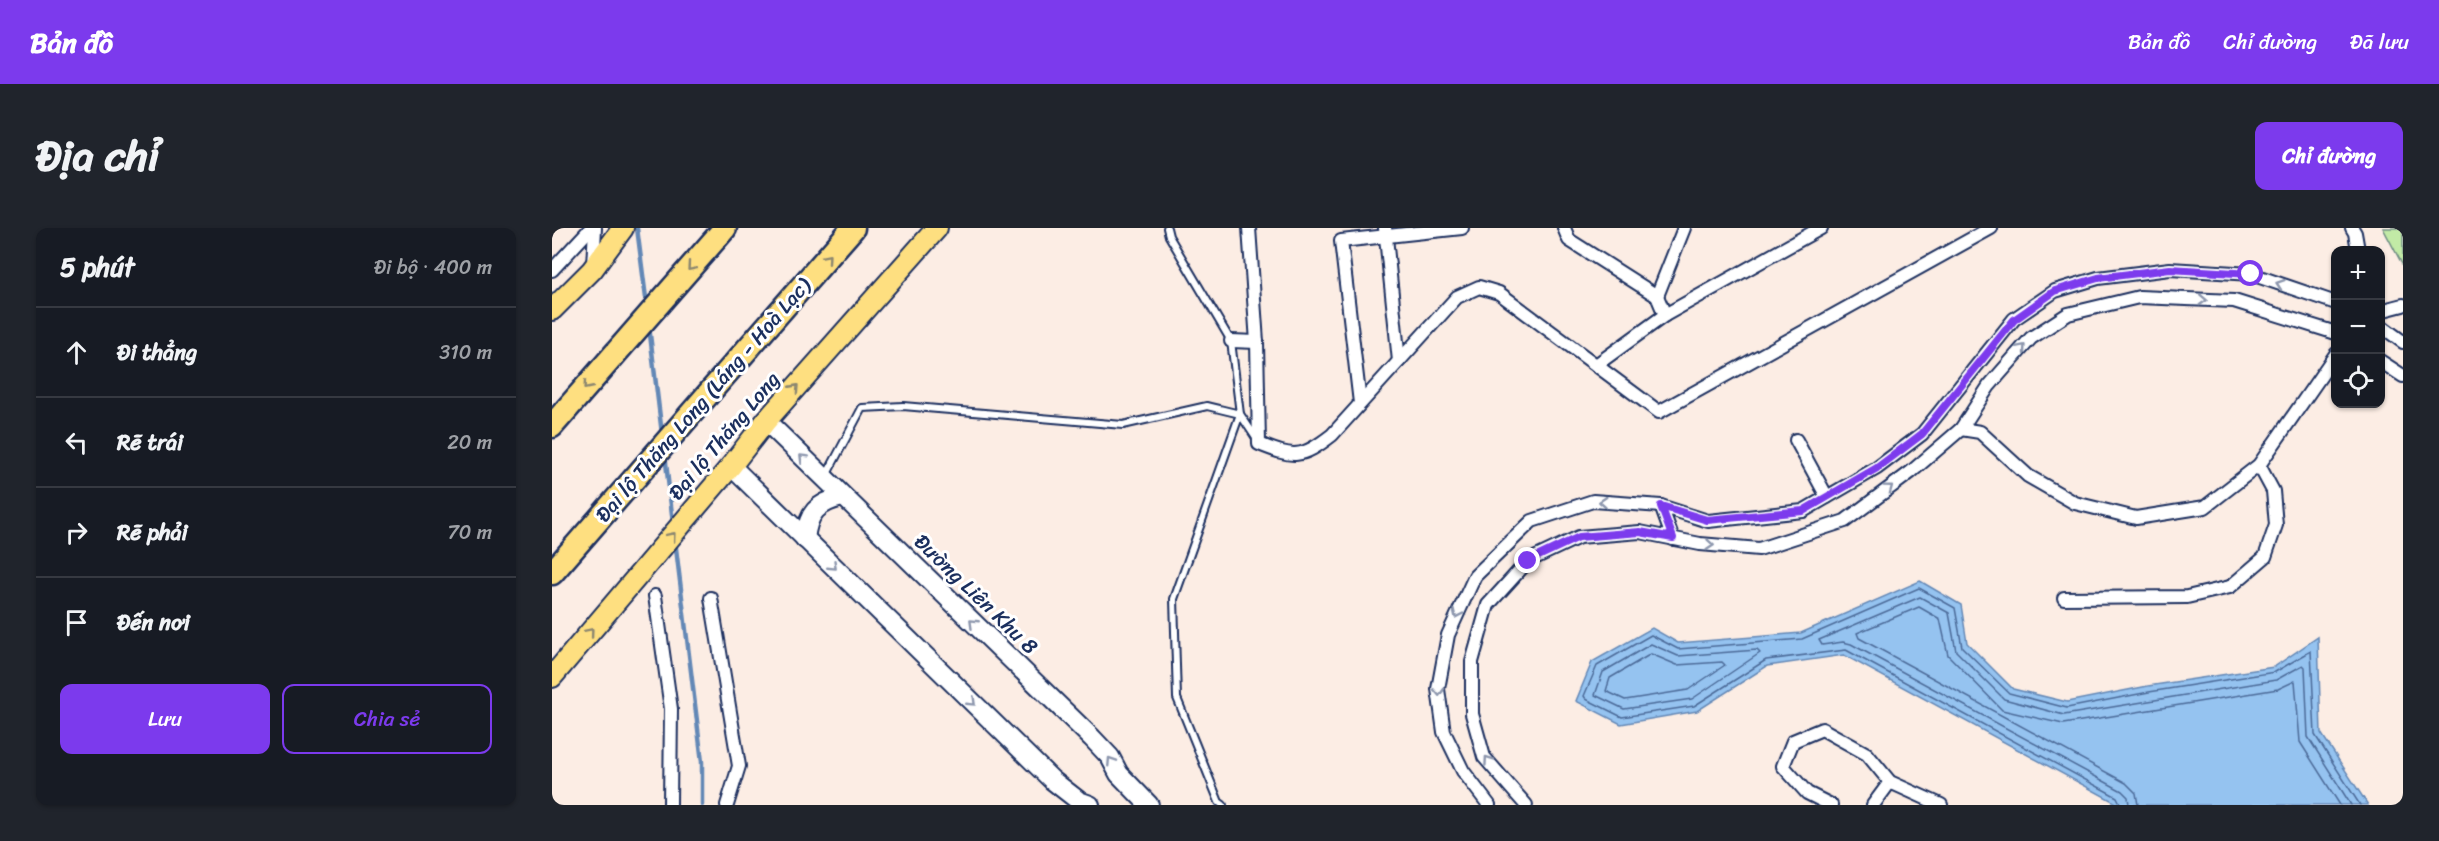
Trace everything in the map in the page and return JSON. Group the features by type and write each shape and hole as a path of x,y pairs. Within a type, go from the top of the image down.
{"highway":[{"path":"552,426 725,228"},
{"name":"Đại lộ Thăng Long (Láng - Hoà Lạc)","path":"552,573 853,228"}],"main road":[{"name":"Đại lộ Thăng Long","path":"552,677 691,514 766,421 937,228"},
{"path":"552,310 592,270 622,229"}],"street":[{"path":"552,270 593,228"},
{"path":"592,270 593,228"},
{"path":"1249,228 1257,342 1259,444 1286,454 1310,452 1332,435 1457,297 1479,287 1499,293 1659,412 1987,229"},
{"path":"1360,404 1341,241 1385,233 1462,228"},
{"path":"1564,228 1569,240 1658,296 1665,315"},
{"path":"1658,296 1684,228"},
{"path":"1596,365 1665,315 1821,228"},
{"path":"2352,228 2357,246"},
{"path":"1385,233 1399,361"},
{"path":"1489,805 1463,771 1444,732 1438,689 1448,635 1475,576 1532,521 1593,501 1661,506 1707,520 1803,511 1877,468 1922,434 2014,320 2055,291 2098,278 2170,269 2251,274 2331,301"},
{"path":"1526,805 1484,757 1472,714 1472,662 1488,604 1528,561 1579,537 1640,532 1700,544 1759,549 1845,521 1911,471 1961,429 1989,386 2031,338 2068,314 2139,297 2234,301 2331,331"},
{"path":"2385,310 2403,305"},
{"path":"2385,329 2403,342"},
{"path":"1232,341 1257,342"},
{"path":"1961,429 1980,432 2028,476 2075,502 2136,518 2205,507 2259,465 2331,361"},
{"path":"2385,364 2403,376"},
{"name":"Đường Liên Khu 8","path":"766,421 824,480 1092,738 1110,757 1119,774 1149,805"},
{"path":"1796,440 1827,497"},
{"path":"2064,598 2187,597 2230,586 2265,557 2277,525 2273,491 2259,465"},
{"path":"731,466 1052,780 1079,801 1090,805"},
{"path":"805,538 808,519 825,501 842,497"},
{"path":"1661,506 1673,538"},
{"path":"655,596 671,708 670,805"},
{"path":"711,598 739,766 727,805"},
{"path":"1831,805 1807,793 1783,766 1793,741 1822,729 1867,754 1890,782 1941,805"},
{"path":"1873,805 1890,782"}],"lane":[{"path":"1167,228 1169,236 1232,341 1240,414 1174,599 1177,698 1219,802 1223,805"},
{"path":"824,480 842,442 862,408 903,406 1123,425 1207,406 1240,414 1259,444"}],"green space":[{"path":"2383,228 2403,228 2403,266"}],"water":[{"path":"1920,581 1961,605 1967,643 2013,689 2067,702 2148,686 2274,667 2318,637 2321,733 2368,805 2120,805 1844,655 1767,666 1697,711 1621,724 1576,701 1592,662 1652,628 1678,643 1801,633"}],"waterway":[{"path":"637,228 647,306"},
{"path":"649,326 662,434"},
{"path":"665,454 673,523"},
{"path":"675,540 702,762 702,805"}],"route":[{"path":"1528,561 1579,537 1640,532 1673,538 1661,506 1707,520 1803,511 1877,468 1922,434 2014,320 2055,291 2098,278 2170,269 2251,274"}]}
